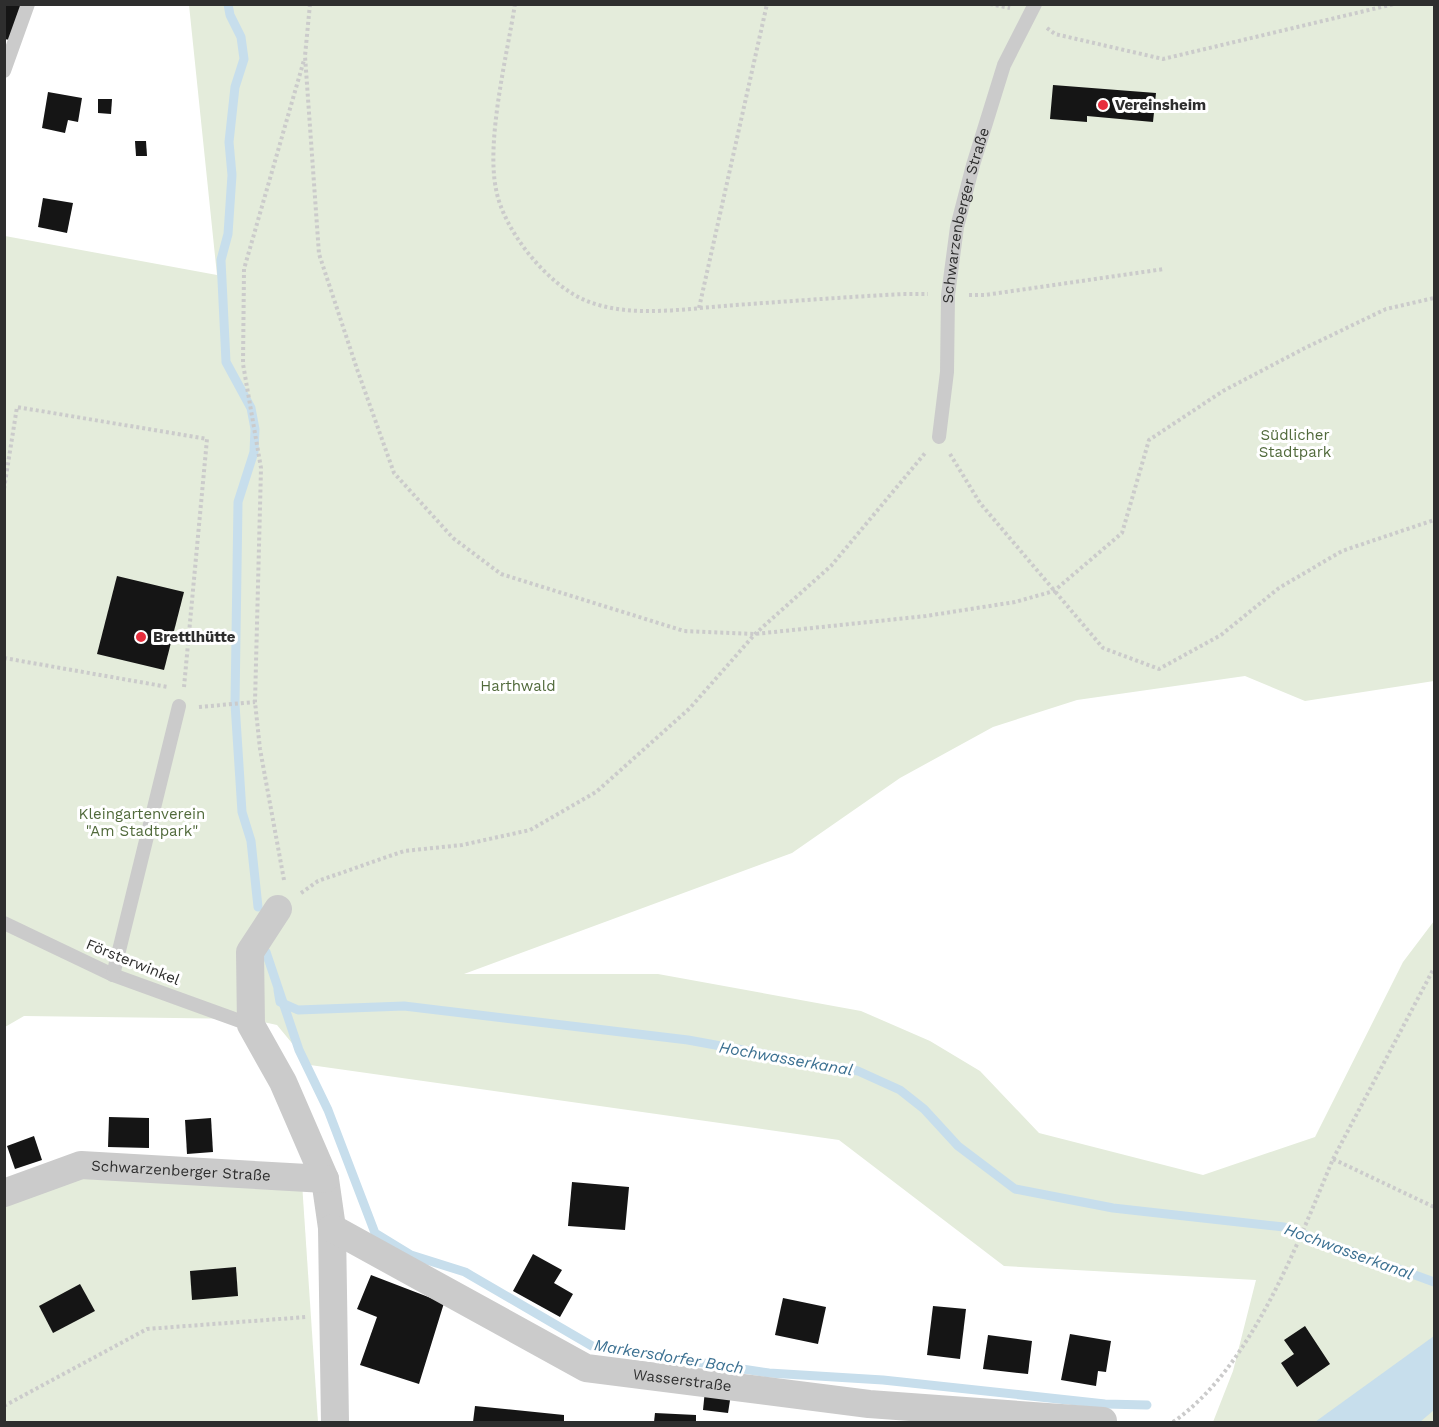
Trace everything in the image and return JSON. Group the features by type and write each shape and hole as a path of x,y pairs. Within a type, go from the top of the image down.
{"street":[{"path":"283,905 250,952 251,1025 283,1082 325,1179 332,1228 335,1422"},
{"name":"Schwarzenberger Straße","path":"4,1193 81,1165 325,1179"},
{"name":"Wasserstraße","path":"332,1228 586,1368 869,1404 1103,1421"},
{"path":"847,1422 869,1404"}],"lane":[{"path":"4,71 28,4"},
{"name":"Schwarzenberger Straße","path":"939,437 947,372 948,295 957,226 1004,65 1032,8"},
{"path":"113,975 179,706"},
{"name":"Försterwinkel","path":"4,923 113,975 251,1025"}],"path":[{"path":"310,4 305,56 319,254 394,473 453,538 501,574 684,631 755,634 926,616 1015,602 1054,591 1122,532 1149,440 1223,391 1305,348 1386,309 1434,298"},
{"path":"515,4 494,142 495,188 504,216 525,249 552,278 587,301 633,310 699,308 903,294 986,296 1164,269"},
{"path":"699,308 767,4"},
{"path":"990,4 1032,8 1055,34 1163,59 1394,4"},
{"path":"305,56 244,269 243,364 261,468 255,702 283,905 318,880 404,851 462,845 530,830 596,792 690,708 755,634 831,566 939,437 980,503 1103,648 1159,669 1221,635 1280,588 1342,551 1434,520"},
{"path":"4,489 17,407 207,440 184,690 4,658"},
{"path":"218,707 255,702"},
{"path":"1173,1422 1195,1407 1251,1336 1290,1257 1333,1159 1434,968"},
{"path":"1333,1159 1434,1207"},
{"path":"4,1406 147,1329 333,1314"}],"green space":[{"path":"189,5 1434,5 1434,681 1305,701 1245,676 1077,700 993,727 900,778 792,853 464,974 658,974 861,1011 930,1041 980,1071 1039,1133 1203,1175 1315,1137 1403,962 1434,921 1434,1422 1213,1422 1233,1371 1256,1280 1004,1266 839,1140 310,1065 277,1025 250,1019 24,1016 5,1027 5,236 217,275"},
{"path":"83,1174 302,1183 318,1422 5,1422 5,1207"}],"water":[{"path":"1434,1336 1434,1410 1420,1422 1315,1422"}],"building":[{"path":"4,4 22,4 10,40 4,39"},
{"name":"Vereinsheim","path":"1053,85 1156,93 1153,122 1087,116 1087,122 1050,119"},
{"path":"48,92 82,98 78,122 68,120 65,133 42,128"},
{"path":"98,99 112,99 111,114 98,113"},
{"path":"135,141 146,141 147,156 136,156"},
{"path":"43,198 73,203 67,233 38,227"},
{"path":"117,576 184,592 164,670 97,654"},
{"path":"109,1117 149,1118 149,1148 108,1147"},
{"path":"211,1118 213,1152 187,1154 185,1120"},
{"path":"34,1136 42,1160 15,1169 7,1146"},
{"path":"572,1182 629,1187 625,1230 568,1226"},
{"path":"533,1254 562,1270 554,1283 573,1294 560,1317 513,1291"},
{"path":"236,1267 238,1296 192,1300 190,1271"},
{"path":"371,1275 444,1303 419,1384 360,1365 377,1317 357,1309"},
{"path":"80,1284 95,1311 53,1333 39,1306"},
{"path":"783,1298 826,1307 818,1344 775,1335"},
{"path":"933,1306 966,1309 960,1359 927,1355"},
{"path":"1305,1326 1330,1364 1297,1387 1281,1363 1294,1354 1284,1340"},
{"path":"1070,1334 1111,1341 1106,1372 1098,1371 1096,1386 1061,1380"},
{"path":"988,1335 1032,1341 1028,1374 983,1369"},
{"path":"705,1390 731,1394 728,1413 703,1410"},
{"path":"475,1406 564,1415 564,1422 473,1422"},
{"path":"655,1413 696,1415 696,1422 654,1422"}],"waterway":[{"name":"Markersdorfer Bach","path":"228,4 230,15 241,37 244,59 235,87 229,142 232,175 228,234 221,260 226,362 251,408 255,429 254,452 238,502 235,704 242,812 251,841 258,907"},
{"name":"Markersdorfer Bach","path":"266,952 299,1050 328,1110 375,1233 411,1255 465,1272 592,1346 769,1373 883,1380 1105,1404 1147,1405"},
{"name":"Hochwasserkanal","path":"278,990 280,1002 298,1010 404,1006 688,1040 858,1071 900,1090 924,1109 958,1146 1015,1189 1113,1208 1284,1227 1434,1282"}],"place":[{"name":"Vereinsheim","path":"1103,105"},
{"name":"Brettlhütte","path":"141,637"}],"park label":[{"name":"Südlicher Stadtpark","path":"1295,444"},
{"name":"Harthwald","path":"518,686"},
{"name":"Kleingartenverein \"Am Stadtpark\"","path":"142,822"}]}
